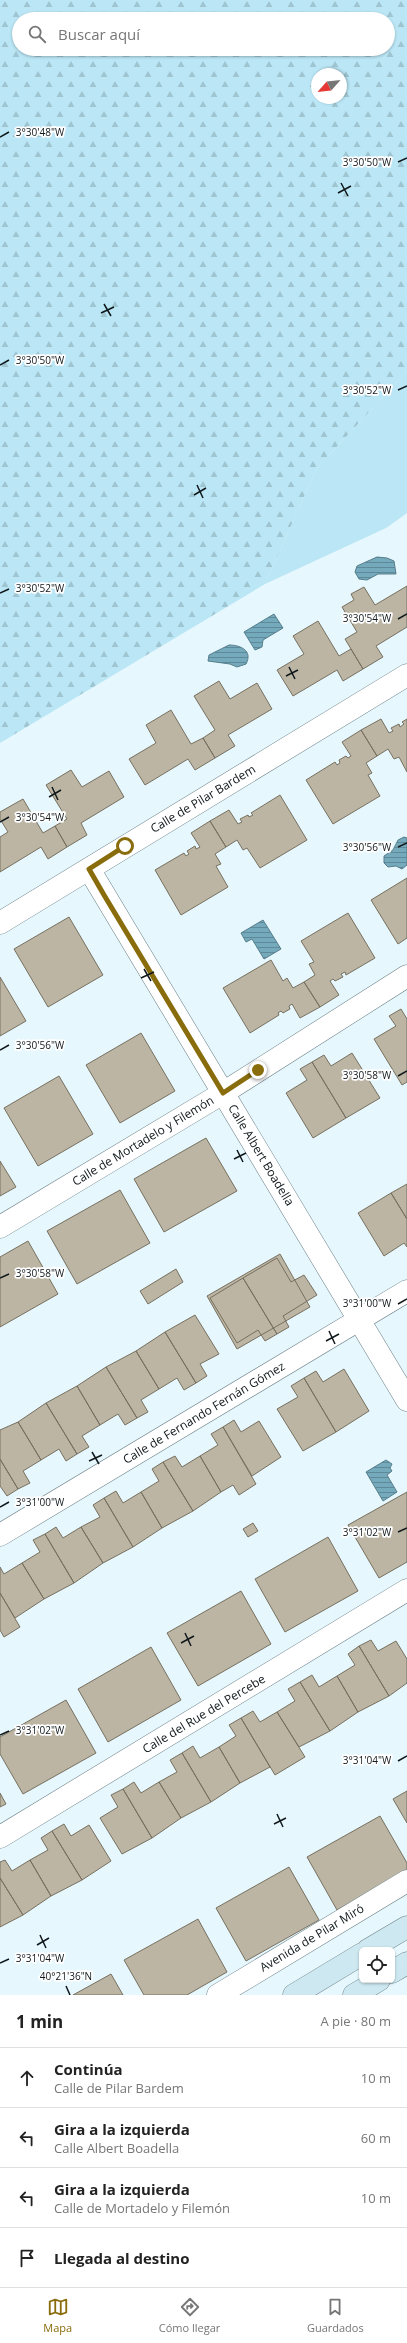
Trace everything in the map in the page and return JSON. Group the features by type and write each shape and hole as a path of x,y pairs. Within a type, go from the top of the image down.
{"street":[{"name":"Calle de Pilar Bardem","path":"0,923 407,675"},
{"name":"Calle Albert Boadella","path":"89,869 360,1319 407,1400"},
{"name":"Calle de Mortadelo y Filemón","path":"0,1227 223,1093 407,976"},
{"name":"Calle de Fernando Fernán Gómez","path":"0,1535 407,1291"},
{"name":"Calle del Rue del Percebe","path":"0,1837 407,1590"},
{"name":"Avenida de Pilar Miró","path":"218,1995 407,1881"},
{"path":"373,1947 407,1927"},
{"path":"294,1995 359,1956"},
{"path":"395,1970 407,1963"},
{"path":"354,1995 373,1983"}],"green space":[{"path":"0,0 407,0 407,371 317,468 265,584 0,743"},
{"path":"407,371 407,513 386,528 265,584 317,468"}],"shaded area":[{"path":"377,557 387,558 394,561 396,574 378,574 367,580 359,579 355,572 357,566"},
{"path":"274,614 283,628 263,640 262,647 255,650 244,632"},
{"path":"229,645 238,646 247,652 248,659 246,664 237,667 230,664 208,661 209,655"},
{"path":"404,837 407,838 407,865 402,869 396,866 388,867 384,863 384,856 393,850 398,840"},
{"path":"263,920 281,949 264,959 252,939 246,942 241,933"},
{"path":"386,1460 392,1464 390,1468 392,1471 387,1475 397,1492 383,1501 366,1472"}],"building":[{"path":"407,586 407,627 376,646 383,657 363,669 345,639 357,632 342,607 354,600 351,594 364,587 375,605"},
{"path":"318,621 339,656 351,649 363,669 343,681 337,670 293,696 277,670 304,654 293,636"},
{"path":"219,681 230,699 257,683 272,709 228,735 235,746 215,758 203,738 215,730 194,696"},
{"path":"171,710 191,744 203,738 215,758 195,770 188,759 145,785 129,759 156,743 146,725"},
{"path":"381,719 389,733 393,731 391,728 399,724 400,727 404,724 402,722 407,719 407,772 399,757 394,759 388,749 377,756 361,730"},
{"path":"361,730 377,756 366,763 372,773 368,775 380,796 333,824 306,780 335,762 337,765 340,763 339,760 346,756 348,758 351,756 342,742"},
{"path":"71,770 82,787 109,771 124,797 81,823 87,835 67,847 55,826 67,819 46,785"},
{"path":"280,795 307,840 260,868 247,848 243,850 237,840 226,847 210,821 229,810 238,824 242,822 240,819 248,815 249,817 253,815 251,813"},
{"path":"23,799 43,833 55,826 67,847 48,859 41,847 0,872 0,837 8,832 0,819 0,812"},
{"path":"210,821 226,847 215,854 221,864 216,866 228,887 181,915 155,870 184,853 186,856 189,854 187,851 195,846 196,849 200,847 191,833"},
{"path":"407,878 407,938 398,944 371,900"},
{"path":"348,913 375,958 346,975 345,972 341,974 343,977 335,981 333,979 330,981 339,995 320,1007 304,982 315,975 309,964 314,962 301,941"},
{"path":"69,917 103,975 48,1007 14,949"},
{"path":"271,960 283,981 287,978 293,988 304,982 320,1007 300,1018 292,1004 289,1006 290,1009 283,1013 281,1011 278,1013 279,1015 250,1033 223,988"},
{"path":"0,977 26,1021 0,1036"},
{"path":"401,1009 407,1019 407,1082 402,1085 374,1039 396,1026 389,1016"},
{"path":"141,1033 175,1091 120,1123 86,1065"},
{"path":"352,1053 380,1098 346,1118 312,1062 324,1055 331,1066"},
{"path":"312,1062 346,1118 313,1138 286,1093 307,1080 300,1069"},
{"path":"59,1076 93,1134 38,1166 4,1108"},
{"path":"206,1138 237,1191 164,1232 134,1179"},
{"path":"0,1161 16,1187 0,1196"},
{"path":"407,1184 407,1219 391,1193"},
{"path":"120,1190 150,1243 77,1284 47,1231"},
{"path":"391,1193 407,1219 407,1247 404,1243 384,1256 358,1213"},
{"path":"28,1241 58,1294 0,1327 0,1257"},
{"path":"280,1254 310,1307 237,1349 207,1296"},
{"path":"277,1258 291,1282 304,1275 317,1295 283,1316 289,1327 277,1334 243,1278"},
{"path":"176,1269 183,1282 148,1304 140,1291"},
{"path":"243,1278 277,1334 265,1341 258,1330 237,1343 210,1298"},
{"path":"195,1315 219,1354 200,1364 207,1376 196,1383 165,1332"},
{"path":"165,1332 196,1383 184,1390 177,1378 159,1389 136,1351"},
{"path":"136,1351 159,1389 141,1400 148,1412 137,1418 106,1367"},
{"path":"106,1367 137,1418 125,1425 118,1414 100,1425 77,1386"},
{"path":"344,1369 369,1411 336,1432 304,1378 316,1371 323,1382"},
{"path":"304,1378 336,1432 303,1451 277,1409 298,1397 291,1386"},
{"path":"77,1386 100,1425 82,1436 89,1447 77,1454 46,1403"},
{"path":"46,1403 77,1454 66,1461 59,1449 41,1460 18,1422"},
{"path":"234,1420 241,1432 259,1421 281,1457 252,1476 223,1427"},
{"path":"18,1422 41,1460 23,1471 30,1483 18,1489 0,1459 0,1430"},
{"path":"223,1427 256,1484 239,1495 233,1485 221,1492 200,1456 218,1445 211,1434"},
{"path":"175,1456 182,1467 200,1456 221,1492 193,1511 163,1462"},
{"path":"0,1459 18,1489 7,1496 0,1486"},
{"path":"163,1462 193,1511 162,1528 141,1492 159,1481 152,1469"},
{"path":"116,1491 123,1503 141,1492 162,1528 133,1547 104,1498"},
{"path":"407,1492 407,1562 379,1578 348,1525"},
{"path":"104,1498 133,1547 103,1563 81,1527 100,1517 93,1505"},
{"path":"253,1523 258,1531 248,1537 243,1529"},
{"path":"56,1527 63,1538 81,1527 103,1563 74,1583 45,1534"},
{"path":"45,1534 74,1583 44,1599 22,1563 40,1552 33,1540"},
{"path":"328,1537 358,1591 285,1632 255,1579"},
{"path":"22,1563 44,1599 15,1618 0,1593 0,1567 4,1574"},
{"path":"241,1591 271,1644 198,1686 167,1633"},
{"path":"0,1593 20,1627 4,1637 0,1630"},
{"path":"371,1640 378,1651 396,1641 407,1659 407,1683 389,1696 359,1646"},
{"path":"359,1646 389,1696 358,1712 337,1676 355,1665 348,1654"},
{"path":"151,1647 181,1700 108,1742 78,1689"},
{"path":"312,1675 319,1687 337,1676 358,1712 330,1731 300,1682"},
{"path":"300,1682 330,1731 299,1747 277,1712 295,1701 288,1689"},
{"path":"66,1700 96,1753 23,1794 0,1754 0,1737"},
{"path":"253,1711 260,1722 277,1712 305,1757 275,1775 241,1718"},
{"path":"241,1718 270,1767 240,1783 219,1747 236,1736 229,1725"},
{"path":"193,1746 200,1758 219,1747 240,1783 211,1802 182,1753"},
{"path":"182,1753 211,1802 181,1818 159,1782 177,1772 170,1760"},
{"path":"134,1782 141,1793 159,1782 181,1818 152,1838 123,1789"},
{"path":"123,1789 152,1838 122,1854 100,1818 118,1807 111,1795"},
{"path":"407,1791 407,1823 393,1799"},
{"path":"0,1793 6,1804 0,1807"},
{"path":"380,1816 407,1863 407,1871 337,1910 307,1857"},
{"path":"64,1824 71,1836 89,1825 111,1861 82,1880 52,1831"},
{"path":"52,1831 82,1880 51,1896 30,1860 48,1850 41,1838"},
{"path":"5,1860 12,1871 30,1860 51,1896 23,1915 0,1878 0,1862"},
{"path":"289,1867 319,1920 246,1961 216,1908"},
{"path":"0,1878 23,1915 0,1927"},
{"path":"198,1919 227,1972 187,1995 144,1995 124,1960"},
{"path":"111,1974 123,1995 73,1995"}],"route":[{"path":"125,846 89,869 104,895 223,1093 258,1070"}]}
